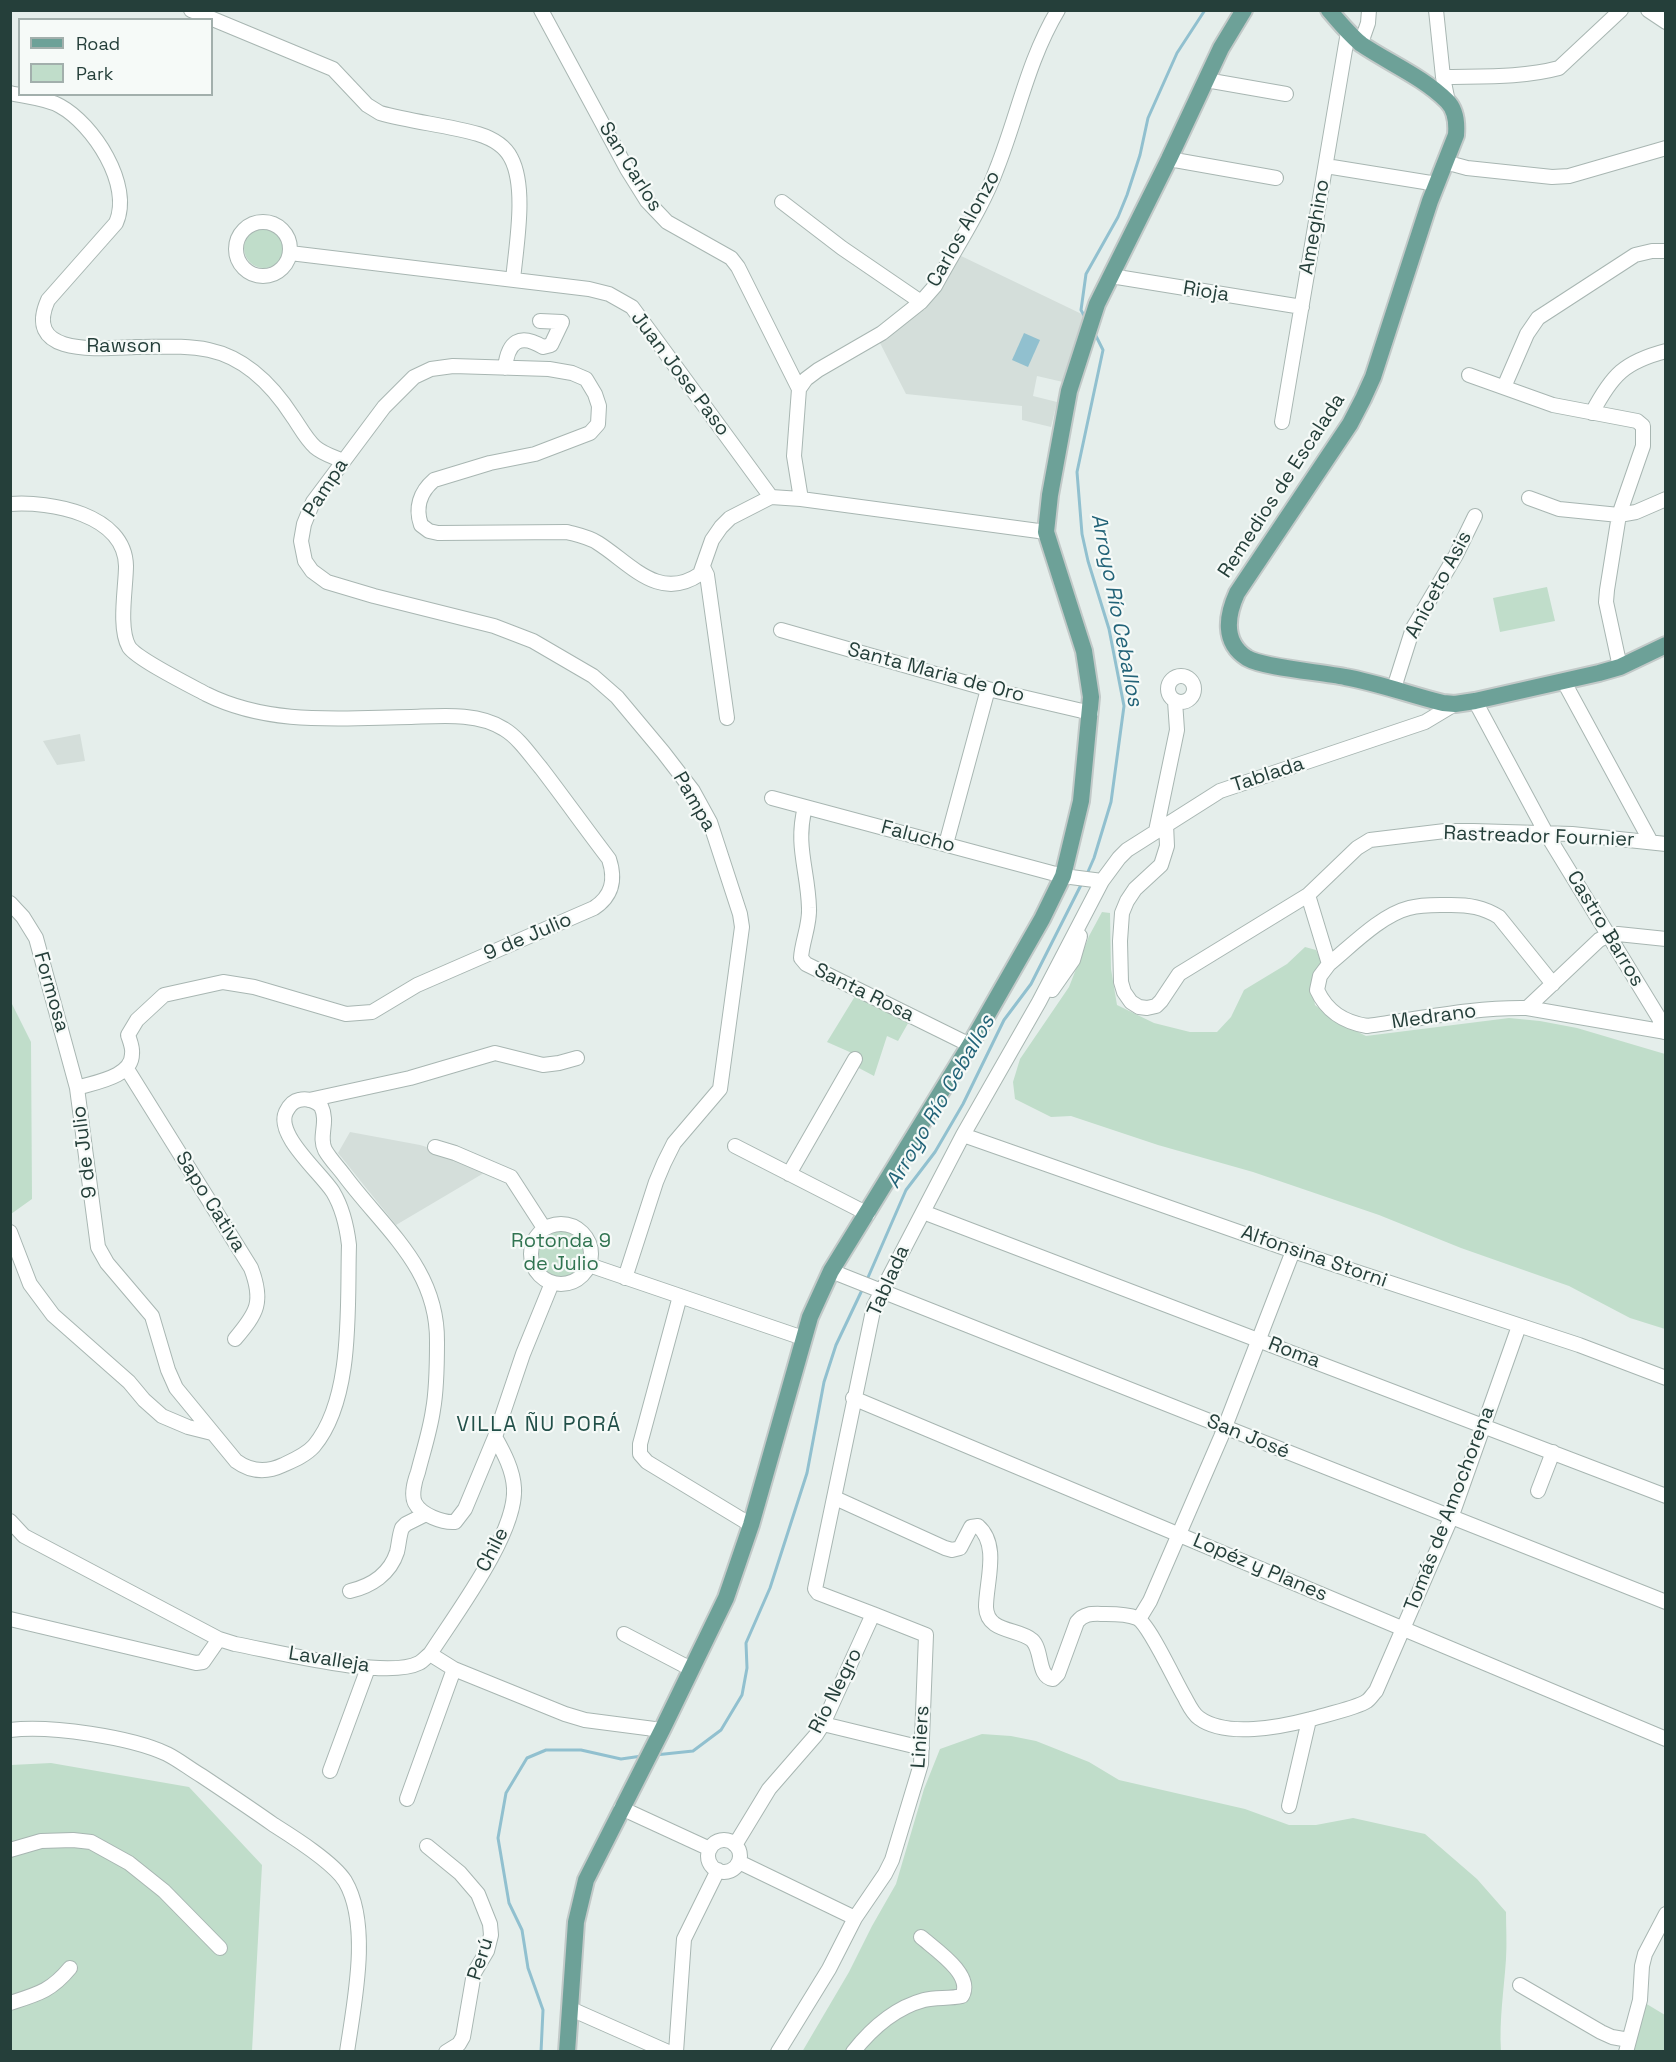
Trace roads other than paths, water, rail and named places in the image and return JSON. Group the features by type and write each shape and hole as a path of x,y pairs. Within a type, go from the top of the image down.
{"main road":[{"path":"567,2052 576,1922 580,1898 594,1861 643,1768 726,1598 750,1525 810,1317 831,1271 970,1046 1042,919 1069,877 1081,801 1091,697 1084,651 1046,532 1050,495 1069,391 1097,304 1228,34 1244,10"},
{"path":"1329,10 1361,43 1427,85 1448,102"},
{"name":"Remedios de Escalada","path":"1448,102 1455,114 1456,135 1408,266 1367,392 1350,424 1246,577 1230,609 1229,635 1235,647 1247,658 1263,664 1323,672 1394,688 1443,703 1455,704 1564,682 1620,667 1665,645"}],"street":[{"path":"191,10 210,18"},
{"name":"San Carlos","path":"541,10 627,169 647,201 667,222 731,258 738,267 799,389"},
{"name":"Carlos Alonzo","path":"799,389 806,379 818,370 882,333 921,302 935,286 996,172 1040,43 1058,10"},
{"path":"1361,43 1368,23 1369,10"},
{"path":"1436,10 1448,102"},
{"path":"1443,76 1489,76 1559,68 1621,10"},
{"path":"1648,10 1665,22"},
{"path":"213,19 333,69 367,105 380,113 480,135 498,143 510,156 516,171 518,211 513,280"},
{"name":"Ameghino","path":"1282,422 1348,32"},
{"path":"1206,80 1286,94"},
{"name":"Rawson","path":"22,96 59,105 73,115 102,145 114,174 120,198 120,214 116,223 48,300 43,311 42,322 46,332 53,339 80,348 184,347 211,350 228,356 256,372 271,385 314,447 344,461"},
{"path":"1445,162 1467,168 1552,177 1569,176 1665,148"},
{"path":"1169,159 1276,178"},
{"path":"1326,166 1437,184"},
{"path":"782,202 842,248 921,302"},
{"path":"264,221 281,228 290,244 290,253 281,269 274,273 257,275 249,272 237,259 236,242 246,226 264,221"},
{"path":"1504,387 1527,334 1538,318 1635,255 1652,250 1665,251"},
{"name":"Juan Jose Paso","path":"290,253 589,289 609,294 632,307 771,497"},
{"name":"Rioja","path":"1111,276 1302,307"},
{"path":"505,368 511,347 519,340 530,339 543,347 551,345 561,322 540,321"},
{"path":"1592,413 1613,379 1625,368 1639,358 1665,351"},
{"name":"Pampa","path":"625,1278 664,1162 674,1143 716,1096 723,1080 727,1033 742,927 740,914 710,822 693,791 663,752 617,697 593,676 533,642 494,626 327,582 312,571 305,561 301,542 303,524 313,502 384,406 414,377 431,369 453,366 549,369 572,373 586,379 596,394 599,406 598,424 590,433 577,440 535,454 490,463 434,480 424,491 418,506 421,525 429,531 438,533 567,532 597,542 643,575 668,585 692,579 700,574 703,567"},
{"path":"1469,375 1553,405 1637,421 1643,426 1643,446 1619,515 1606,602 1620,667"},
{"path":"799,389 794,456 801,499"},
{"path":"727,718 707,575 703,567 712,540 730,518 771,497 801,499 1046,532"},
{"path":"1529,498 1559,509 1619,515 1636,512 1665,499"},
{"name":"9 de Julio","path":"10,504 43,504 65,508 81,513 108,529 119,543 126,563 124,617 129,646 141,656 231,706 255,712 296,719 431,716 478,718 505,729 523,746 609,859 614,873 605,900 594,908 417,985 372,1012 346,1014 254,987 223,982 164,996 137,1020 128,1035 133,1055 127,1068 119,1074 78,1088 98,1247 107,1263 152,1316 171,1379 236,1461 244,1467 259,1471 275,1468 301,1457 314,1446 337,1400 345,1356 348,1233 333,1192 296,1147 284,1125 289,1107 296,1101 309,1100"},
{"name":"Aniceto Asis","path":"1394,688 1413,628 1456,555 1475,516"},
{"name":"Santa Maria de Oro","path":"781,630 988,688 1091,713"},
{"path":"1564,682 1651,842"},
{"path":"946,844 988,688"},
{"path":"1161,827 1177,730 1175,701"},
{"name":"Castro Barros","path":"1475,701 1546,833 1659,1018 1665,1032"},
{"name":"Tablada","path":"873,1614 818,1593 815,1589 815,1581 835,1498 877,1290 923,1212 963,1135 1084,919 1098,880 1119,858 1161,827 1220,791 1425,722 1455,704"},
{"name":"Falucho","path":"772,798 1069,877"},
{"name":"Santa Rosa","path":"805,807 801,825 801,841 809,922 801,958 806,964 970,1046"},
{"name":"Rastreador Fournier","path":"1161,827 1167,846 1161,865 1135,889 1122,913 1121,982 1131,1002 1147,1008 1156,1006 1161,1001 1179,974 1308,895 1357,848 1370,840 1445,831 1546,833 1665,844"},
{"path":"1069,877 1098,880"},
{"path":"1308,895 1329,964 1373,928 1402,911 1426,905 1470,905 1487,910 1499,917 1553,984"},
{"name":"Formosa","path":"10,903 23,917 36,938 78,1088"},
{"path":"1527,1008 1599,940 1609,935 1665,939"},
{"name":"Medrano","path":"1329,964 1317,984 1321,999 1330,1011 1358,1025 1367,1026 1473,1010 1527,1008 1665,1032"},
{"path":"309,1100 410,1078 495,1053 543,1065 577,1058"},
{"path":"789,1174 855,1059"},
{"name":"Sapo Cativa","path":"127,1068 251,1268 258,1285 257,1307 251,1319 235,1339"},
{"path":"309,1100 321,1106 325,1113 323,1142 325,1149 350,1183 398,1238 427,1284 436,1319 434,1398 414,1496 416,1504 426,1514 448,1522 458,1519 465,1509 495,1437 523,1354 552,1283"},
{"name":"Alfonsina Storni","path":"963,1135 1293,1251 1589,1348 1665,1378"},
{"path":"735,1146 868,1214"},
{"path":"435,1147 511,1177 544,1228"},
{"name":"Roma","path":"923,1212 1665,1496"},
{"path":"562,1223 579,1230 590,1245 589,1265 579,1278 571,1283 562,1285 552,1283 543,1279 531,1263 532,1244 544,1228 562,1223"},
{"path":"10,1232 30,1284 52,1315 129,1383 162,1416 188,1427 212,1433"},
{"path":"1139,1619 1150,1601 1180,1535 1225,1427 1293,1251"},
{"path":"589,1265 803,1338"},
{"name":"San José","path":"831,1271 1665,1602"},
{"path":"680,1296 640,1444 640,1454 647,1462 750,1525"},
{"name":"Tomás de Amochorena","path":"1309,1720 1368,1701 1376,1691 1451,1518 1519,1326"},
{"name":"Lopéz y Planes","path":"854,1398 1665,1739"},
{"name":"Chile","path":"430,1654 496,1550 513,1506 514,1488 510,1468 495,1437"},
{"path":"1538,1491 1553,1452"},
{"path":"835,1498 952,1550 960,1548 971,1527 978,1526 987,1537 989,1548 986,1611 990,1620 1000,1628 1033,1641 1038,1648 1045,1674 1049,1678 1058,1674 1081,1616 1089,1614 1126,1615 1139,1619 1146,1626 1174,1679 1200,1719 1227,1728 1240,1729 1309,1720 1289,1806"},
{"path":"350,1591 367,1587 384,1574 394,1559 402,1528 426,1514"},
{"name":"Lavalleja","path":"11,1522 24,1536 219,1639 368,1668 404,1667 418,1663 430,1654"},
{"name":"Río Negro","path":"735,1845 769,1789 823,1724 873,1614"},
{"name":"Liniers","path":"778,2052 829,1970 855,1918 885,1874 892,1860 919,1775 926,1635 873,1614"},
{"path":"10,1619 196,1663 203,1662 219,1639"},
{"path":"624,1634 692,1669"},
{"path":"430,1654 454,1669 565,1714 659,1735"},
{"path":"330,1771 368,1668"},
{"path":"407,1799 454,1669"},
{"path":"823,1724 922,1748"},
{"path":"10,1730 25,1728 88,1734 130,1741 169,1755 304,1845 335,1870 345,1880 350,1893 360,1937 347,2052"},
{"path":"621,1808 710,1849"},
{"path":"722,1840 735,1845 740,1853 739,1863 728,1872 718,1870 710,1863 710,1849 722,1840"},
{"path":"10,1850 41,1841 91,1842 129,1863 164,1891 220,1948"},
{"name":"Perú","path":"427,1846 460,1873 478,1894 490,1924 491,1935 487,1951 474,1973 463,2037 459,2044 446,2052"},
{"path":"739,1863 855,1918"},
{"path":"676,2052 684,1938 718,1870"},
{"path":"1520,1985 1628,2046 1640,2000 1645,1954 1665,1914"},
{"path":"853,2052 878,2023 916,2003 927,1999 962,1996 965,1982 958,1971 921,1937"},
{"path":"10,2003 45,1991 58,1983 70,1968"},
{"path":"571,2009 668,2052"}],"water":[{"path":"1024,333 1040,340 1028,367 1012,360"}],"waterway":[{"name":"Arroyo Río Ceballos","path":"1086,319 1081,310 1086,274 1118,217 1140,155 1148,118 1177,53 1205,10"},
{"name":"Arroyo Río Ceballos","path":"1087,874 1111,802 1124,706 1109,629 1082,534 1077,472 1103,350 1094,332"},
{"name":"Arroyo Río Ceballos","path":"866,1282 906,1190 935,1152 963,1104 1004,1020 1031,984 1082,883"},
{"name":"Arroyo Río Ceballos","path":"655,1755 693,1751 721,1730 742,1695 747,1668 746,1643 770,1588 807,1473 824,1382 836,1345 863,1288"},
{"name":"Arroyo Río Ceballos","path":"541,2052 543,2010 528,1968 522,1930 509,1903 498,1838 506,1793 527,1758 546,1750 581,1750 621,1759 642,1756"}],"district":[{"name":"VILLA ÑU PORÁ","path":"539,1425"}],"park label":[{"name":"Rotonda 9 de Julio","path":"561,1254"}]}
